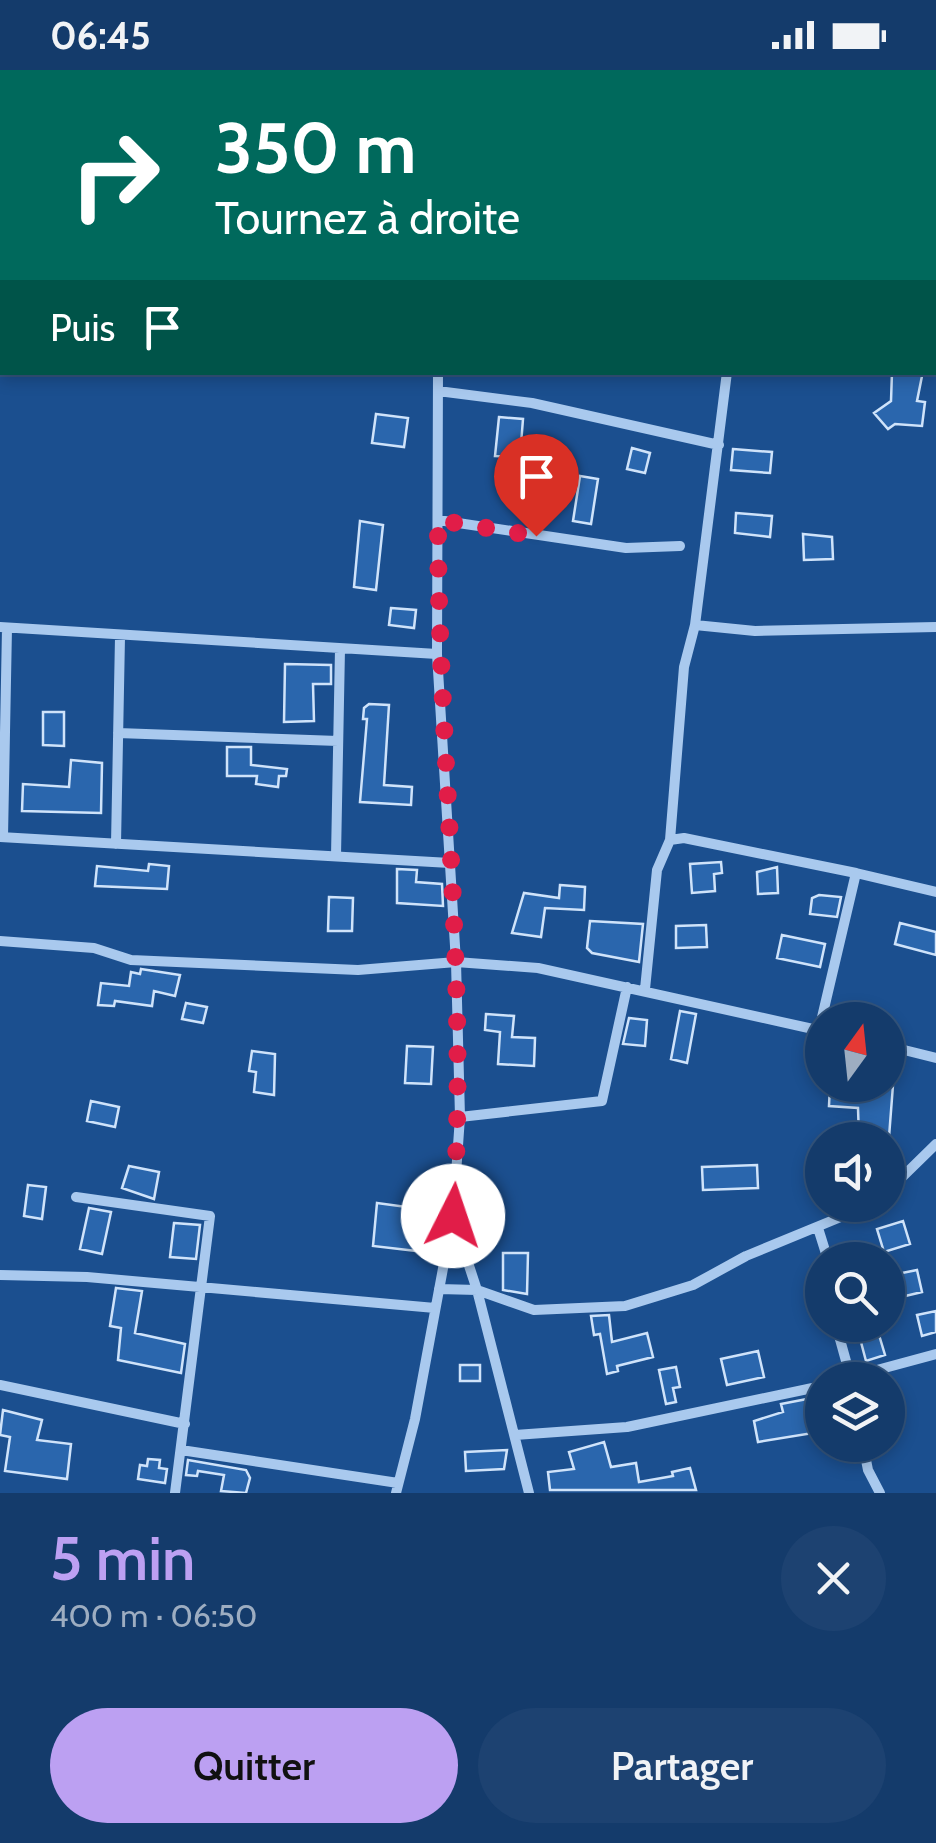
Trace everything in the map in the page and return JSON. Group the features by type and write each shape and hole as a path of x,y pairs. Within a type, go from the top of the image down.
{"street":[{"path":"181,1450 397,1488 415,1420 453,1216 460,1118 456,962 438,654 438,375"},
{"path":"645,989 657,870 670,840 684,667 694,625 727,375"},
{"path":"438,391 550,407 719,444"},
{"path":"438,520 626,548 680,546"},
{"path":"694,625 755,631 936,627"},
{"path":"438,654 4,627 2,837 450,863"},
{"path":"116,844 120,637"},
{"path":"336,856 340,649"},
{"path":"118,732 338,741"},
{"path":"670,840 684,838 936,892"},
{"path":"827,1002 856,873"},
{"path":"0,942 94,948 131,960 358,970 456,962 538,968 805,1027"},
{"path":"460,1118 602,1101 628,987"},
{"path":"905,1050 936,1058"},
{"path":"905,1174 936,1144"},
{"path":"76,1197 210,1216 204,1288 175,1493"},
{"path":"453,1216 477,1290 529,1493"},
{"path":"439,1289 477,1290 534,1310 625,1306 693,1286 746,1256 832,1222"},
{"path":"818,1228 822,1242"},
{"path":"0,1275 435,1308"},
{"path":"905,1363 936,1354"},
{"path":"0,1386 185,1424"},
{"path":"515,1435 627,1427 805,1390"},
{"path":"867,1462 880,1493"}],"building":[{"path":"892,375 922,376 917,401 925,402 922,426 895,424 888,429 874,413 891,401"},
{"path":"376,414 408,418 404,447 372,443"},
{"path":"499,417 523,419 520,457 495,456"},
{"path":"632,448 650,453 645,473 627,469"},
{"path":"733,449 772,452 770,473 731,470"},
{"path":"580,476 598,479 591,524 573,521"},
{"path":"530,484 546,487 541,517 525,514"},
{"path":"736,513 772,516 770,537 735,533"},
{"path":"360,521 383,525 376,590 354,587"},
{"path":"803,534 832,537 833,559 804,560"},
{"path":"391,608 416,610 414,628 389,625"},
{"path":"285,664 331,665 331,684 313,684 314,721 284,722"},
{"path":"369,704 389,705 384,785 412,787 411,805 360,802 367,719 363,719 364,708"},
{"path":"43,712 64,712 64,746 43,745"},
{"path":"227,747 251,747 251,765 287,769 286,776 279,776 278,787 256,784 257,776 227,776"},
{"path":"71,760 102,763 101,813 22,811 23,784 69,787"},
{"path":"721,862 722,873 714,874 715,891 692,893 690,864"},
{"path":"149,864 169,866 167,889 95,886 97,866 148,871"},
{"path":"777,867 778,893 758,894 757,872"},
{"path":"397,869 417,870 416,882 442,884 443,906 397,903"},
{"path":"560,885 585,887 584,910 545,908 541,937 512,933 524,893 559,898"},
{"path":"329,897 353,898 352,931 328,931"},
{"path":"841,897 837,917 810,914 812,898"},
{"path":"590,921 643,924 639,962 592,953 587,948"},
{"path":"900,923 936,932 936,955 895,944"},
{"path":"706,925 707,947 676,948 676,926"},
{"path":"782,935 825,944 820,967 777,958"},
{"path":"141,969 180,975 175,996 154,991 152,1006 115,1001 114,1006 98,1005 101,983 129,986 131,972 140,974"},
{"path":"186,1003 207,1007 203,1023 182,1019"},
{"path":"680,1011 696,1014 687,1063 671,1059"},
{"path":"486,1014 514,1016 512,1037 535,1038 534,1066 498,1064 500,1032 485,1030"},
{"path":"629,1018 647,1020 645,1046 623,1044"},
{"path":"407,1046 433,1047 431,1084 405,1083"},
{"path":"252,1051 275,1054 274,1095 254,1092 256,1072 249,1071"},
{"path":"91,1101 119,1107 115,1127 87,1121"},
{"path":"829,1102 892,1102 890,1122 858,1122 858,1108 829,1106"},
{"path":"757,1165 758,1188 703,1190 702,1167"},
{"path":"129,1166 159,1172 154,1199 122,1188"},
{"path":"28,1185 46,1187 42,1219 24,1216"},
{"path":"377,1203 429,1210 426,1233 436,1234 434,1253 373,1246"},
{"path":"89,1208 111,1212 102,1254 80,1249"},
{"path":"903,1222 910,1244 881,1242 877,1229"},
{"path":"174,1223 200,1225 196,1259 170,1257"},
{"path":"503,1253 528,1253 527,1294 503,1290"},
{"path":"917,1270 922,1292 905,1296 905,1272"},
{"path":"116,1288 142,1291 135,1333 185,1344 181,1373 118,1360 121,1328 110,1326"},
{"path":"936,1311 936,1332 922,1336 917,1315"},
{"path":"609,1315 612,1342 647,1333 653,1357 617,1366 618,1371 607,1374 600,1334 594,1335 591,1316"},
{"path":"861,1342 881,1342 885,1355 866,1361"},
{"path":"758,1351 764,1377 727,1385 721,1359"},
{"path":"460,1365 480,1365 480,1381 460,1381"},
{"path":"676,1367 680,1387 673,1388 676,1402 666,1404 659,1370"},
{"path":"805,1399 805,1434 758,1442 754,1421 783,1412 781,1404"},
{"path":"3,1410 42,1420 37,1440 71,1444 67,1479 5,1471 10,1437 0,1435"},
{"path":"604,1442 611,1467 636,1463 639,1482 673,1476 672,1472 690,1468 696,1490 550,1490 548,1472 574,1469 569,1452"},
{"path":"507,1450 504,1469 466,1471 465,1452"},
{"path":"148,1459 160,1460 159,1468 167,1469 165,1483 138,1479 140,1465 147,1466"},
{"path":"188,1460 246,1470 250,1478 246,1493 221,1491 224,1475 198,1471 197,1476 186,1475"}],"route":[{"path":"453,1216 460,1118 456,962 438,654 438,520 536,536"}]}
